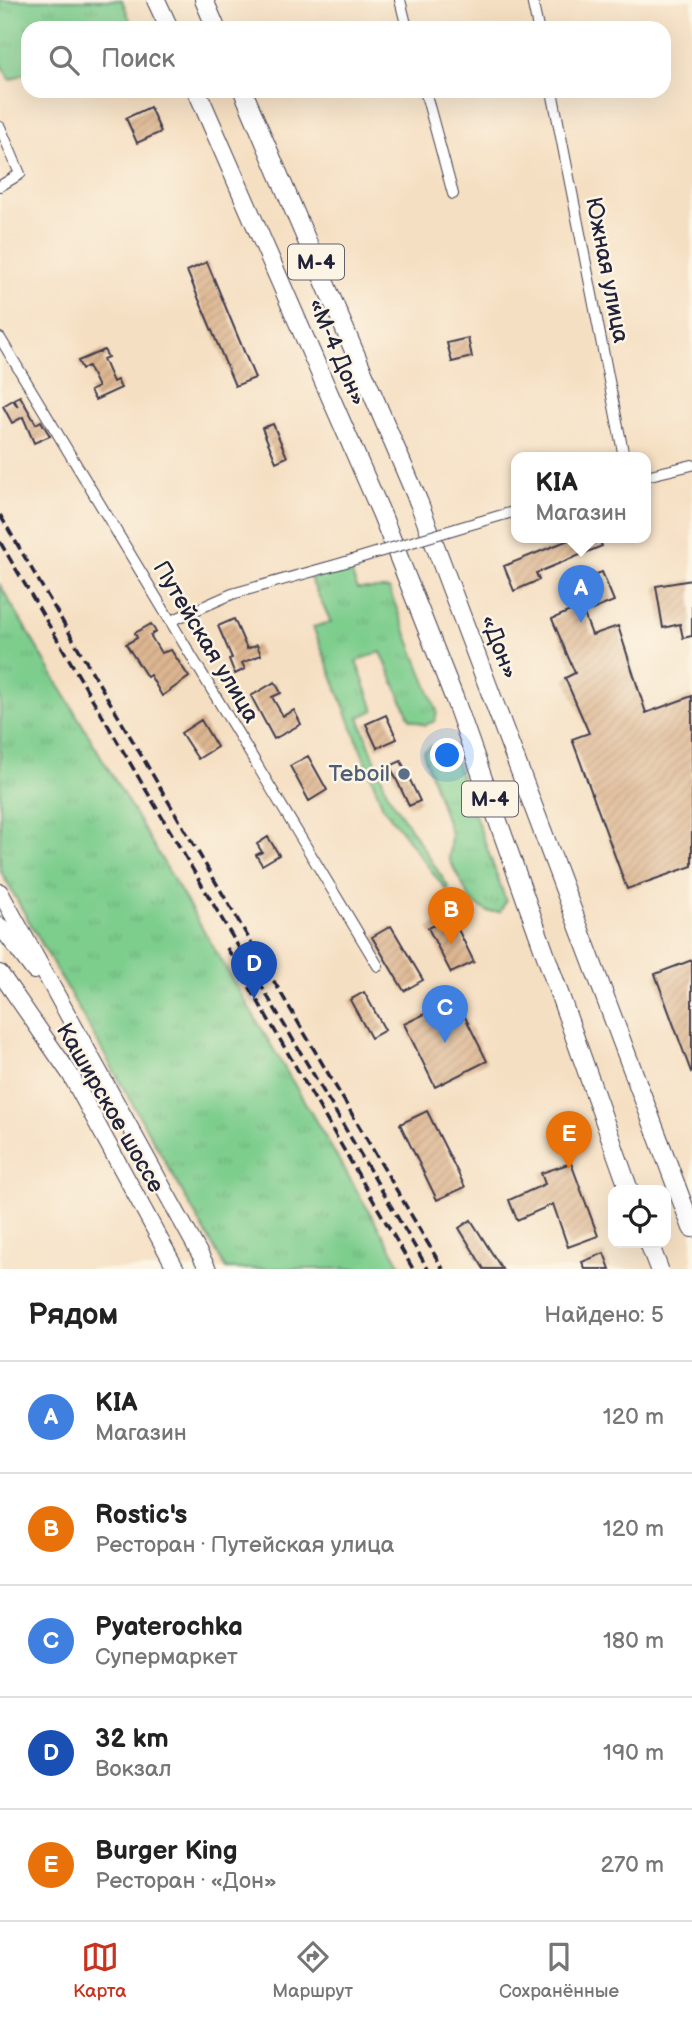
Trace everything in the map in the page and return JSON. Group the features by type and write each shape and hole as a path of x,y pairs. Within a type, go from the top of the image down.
{"highway":[{"path":"156,0 166,21"},
{"path":"204,0 213,21"},
{"name":"«М-4 Дон»","path":"200,98 398,555 455,700 627,1185"},
{"name":"«Дон»","path":"246,98 419,503 692,1228"},
{"path":"651,1248 659,1269"}],"main road":[{"path":"0,892 208,1269"},
{"name":"Каширское шоссе","path":"0,926 68,1019"},
{"name":"Каширское шоссе","path":"0,973 70,1074 176,1269"}],"street":[{"path":"400,0 405,21"},
{"path":"532,0 536,21"},
{"path":"427,98 453,194"},
{"name":"Южная улица","path":"553,98 623,452"},
{"path":"0,127 20,174 0,186"},
{"name":"Путейская улица","path":"0,338 378,966"},
{"path":"651,475 692,464"},
{"path":"171,621 232,594 511,512"}],"green space":[{"path":"0,0 122,0 130,21 21,21 21,75 10,80 0,63"},
{"path":"350,568 357,589 389,589 437,711 435,721 425,725 410,719 381,652 356,661 374,710 359,717 388,794 449,888 446,890 383,807 313,627 331,622 310,578"},
{"path":"0,585 403,1269 226,1269 0,870"},
{"path":"431,746 453,754 506,901 500,912 488,912 471,901 449,859 451,834 423,752"}],"building":[{"path":"150,107 161,132 137,143 126,118"},
{"path":"207,262 255,378 235,386 187,271"},
{"path":"468,338 472,357 452,362 447,343"},
{"path":"104,350 108,357 103,359 113,382 117,380 121,388 95,400 90,391 98,387 88,366 82,369 78,361"},
{"path":"20,396 36,424 41,421 50,436 34,443 23,417 12,423 3,406 13,400 18,407 14,399"},
{"path":"273,424 287,457 276,462 262,428"},
{"path":"561,543 601,543 602,546 536,573 539,580 514,591 504,566"},
{"path":"602,572 614,601 592,610 580,580"},
{"path":"692,580 692,636 683,638 680,624 663,628 656,586"},
{"path":"581,606 592,635 618,626 646,713 692,696 692,866 627,889 572,739 589,733 565,678 575,673 552,619"},
{"path":"234,619 247,649 257,645 261,655 242,663 245,669 235,674 229,659 232,658 218,626"},
{"path":"151,624 156,632 150,635 161,653 171,650 189,677 162,696 126,644 137,638 135,633"},
{"path":"275,682 281,693 272,697 283,716 294,710 301,724 274,739 251,696"},
{"path":"386,715 397,739 377,748 366,724"},
{"path":"201,720 217,747 198,759 181,733"},
{"path":"308,756 327,790 309,801 290,766"},
{"path":"401,761 420,801 409,806 390,766"},
{"path":"268,837 279,855 262,865 256,855 262,852 257,844"},
{"path":"452,917 474,962 451,973 428,928"},
{"path":"391,926 423,980 404,991 372,937"},
{"path":"692,960 692,1071 691,1072 655,974"},
{"path":"364,992 385,1030 371,1038 350,1000"},
{"path":"456,999 487,1061 435,1087 404,1024"},
{"path":"427,1111 465,1187 437,1200 400,1124"},
{"path":"571,1163 598,1236 568,1247 553,1204 517,1220 509,1200 545,1184 541,1173"},
{"path":"471,1220 502,1269 484,1269 459,1228"},
{"path":"604,1253 610,1269 585,1269 582,1262"}],"railway":[{"path":"0,515 443,1269"},
{"path":"0,542 428,1269"},
{"path":"227,948 413,1269"}],"place":[{"name":"KIA","path":"581,623"},
{"name":"Teboil","path":"404,774"},
{"name":"Rostic's","path":"451,945"},
{"name":"32 km","path":"254,999"},
{"name":"Pyaterochka","path":"445,1043"},
{"name":"Burger King","path":"569,1169"}]}
